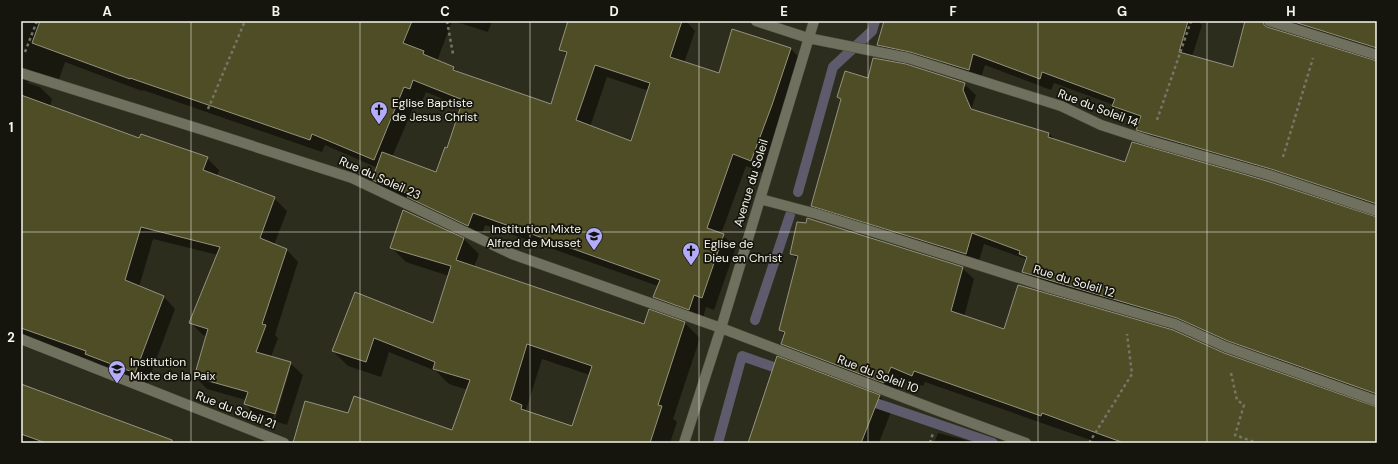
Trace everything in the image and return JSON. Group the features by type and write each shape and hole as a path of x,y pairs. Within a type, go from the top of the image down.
{"street":[{"name":"Rue du Soleil 14","path":"756,21 808,38 908,58 1061,106 1101,125 1150,141 1277,178 1377,211"},
{"name":"Avenue du Soleil","path":"684,443 721,328 814,21"},
{"path":"1269,21 1377,55"},
{"name":"Rue du Soleil 23","path":"21,73 352,178 512,254 721,328"},
{"name":"Rue du Soleil 12","path":"760,198 817,214 1124,310 1175,324 1226,347 1377,401"},
{"name":"Rue du Soleil 10","path":"721,328 1026,443"},
{"name":"Rue du Soleil 21","path":"21,339 284,443"}],"path":[{"path":"24,55 37,21"},
{"path":"200,129 244,21"},
{"path":"447,21 453,54"},
{"path":"1150,141 1191,21"},
{"path":"1277,178 1303,88 1320,37"},
{"path":"1089,443 1132,374 1124,310"},
{"path":"1226,347 1237,400 1244,405 1235,435 1257,443"}],"building":[{"path":"40,21 412,21 403,43 424,51 423,54 454,67 453,70 551,104 567,52 559,50 568,21 682,21 670,57 719,73 732,29 791,48 751,161 733,154 707,228 724,234 702,298 694,295 689,310 653,297 660,280 473,213 468,226 407,197 409,194 372,180 382,152 436,172 445,147 447,148 463,100 413,80 410,89 404,87 374,160 312,134 310,140 130,79 32,43","holes":["595,65 650,83 631,141 576,120"]},
{"path":"884,21 1188,21 1179,52 1233,67 1245,21 1263,21 1264,25 1267,27 1377,61 1377,204 1271,169 1136,130 1141,116 1112,106 1115,99 1042,72 1040,79 973,54 969,70 910,52 877,45"},
{"path":"1291,21 1377,21 1377,48"},
{"path":"873,58 906,64 965,83 963,90 971,109 1049,133 1048,137 1125,162 1132,142 1267,181 1377,217 1377,394 1228,341 1177,318 1022,272 1027,257 1019,254 1020,251 972,233 966,254 811,206 841,99 837,97 845,71 868,78"},
{"path":"21,95 139,138 141,134 208,157 203,170 275,197 260,238 287,249 262,324 266,325 256,352 291,362 275,414 244,404 248,392 194,377 208,329 189,323 220,247 141,227 125,280 164,296 135,373 85,354 86,351 21,328"},
{"path":"403,210 464,238 456,260 644,324 649,309 685,322 658,405 662,406 650,443 293,443 305,401 348,413 354,396 452,430 470,380 433,369 435,362 374,338 366,362 332,351 355,292 433,323 451,266 390,248","holes":["527,344 592,366 572,426 521,409 522,405 510,400"]},
{"path":"807,218 963,267 951,311 1004,329 1018,285 1173,330 1224,353 1377,407 1377,443 1124,443 1042,413 1041,416 914,371 912,376 891,367 884,383 781,344 785,332 779,330 798,256 790,254 797,222 806,223"},
{"path":"777,356 880,395 861,443 748,443"},
{"path":"21,384 172,440 172,443 46,443 21,434"}],"waterway":[{"path":"798,192 833,67 872,31 875,21"},
{"path":"755,320 790,215"},
{"path":"718,443 742,356 785,371"},
{"path":"864,399 993,443"}],"place":[{"name":"Eglise Baptiste de Jesus Christ","path":"379,125"},
{"name":"Institution Mixte Alfred de Musset","path":"594,251"},
{"name":"Eglise de Dieu en Christ","path":"691,266"},
{"name":"Institution Mixte de la Paix","path":"117,384"}]}
